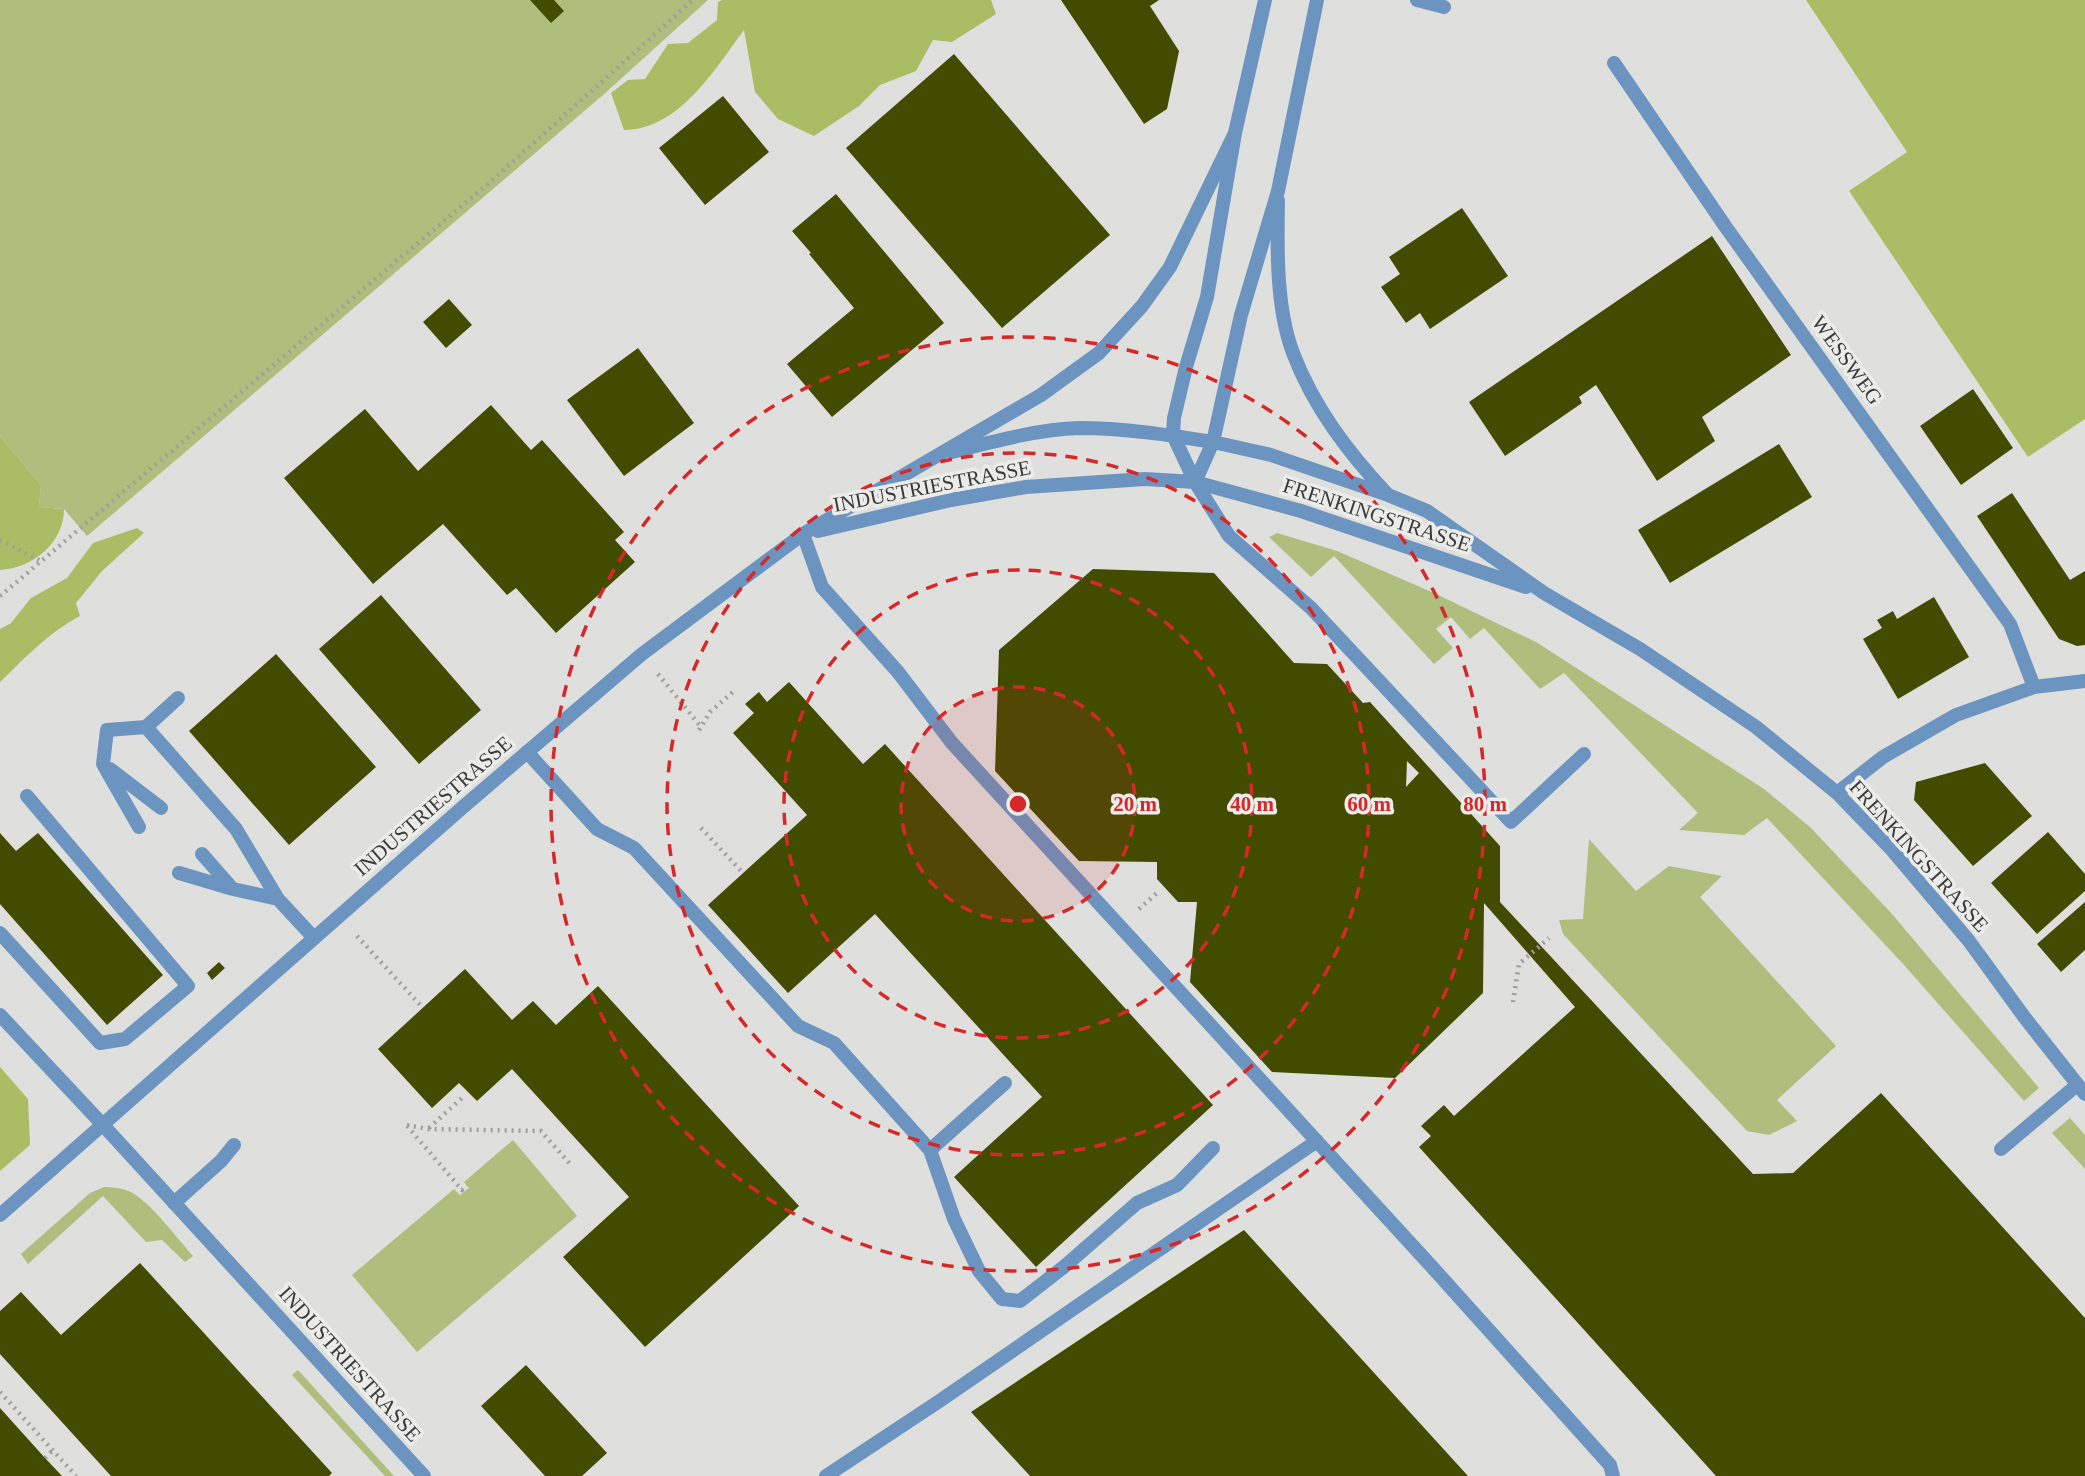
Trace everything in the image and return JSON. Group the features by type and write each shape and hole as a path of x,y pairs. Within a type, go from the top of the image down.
{"street":[{"name":"INDUSTRIESTRASSE","path":"1173,435 1174,418 1186,368 1207,297 1235,133 1265,0"},
{"path":"1195,482 1213,442 1241,315 1278,191 1317,0"},
{"path":"1417,0 1444,8"},
{"name":"WESSWEG","path":"1614,62 1725,226 2010,624 2034,687"},
{"name":"INDUSTRIESTRASSE","path":"0,1215 642,654 803,534 1041,395 1100,353 1142,306 1170,267 1235,133"},
{"path":"1278,191 1278,259 1283,310 1292,351 1330,425 1353,457 1388,495"},
{"name":"INDUSTRIESTRASSE","path":"934,456 1011,437 1078,428 1173,435 1213,442"},
{"path":"1173,435 1195,482 1229,537 1311,608 1511,822 1584,754"},
{"name":"FRENKINGSTRASSE","path":"1213,442 1271,455 1427,511 1544,593 1640,649 1756,727 1837,793 1892,850 1969,941 2081,1089"},
{"name":"INDUSTRIESTRASSE","path":"803,534 951,500 1026,487 1145,479 1195,482"},
{"name":"FRENKINGSTRASSE","path":"1195,482 1301,511 1544,593"},
{"path":"803,534 821,587 898,672 952,743 1610,1465 1613,1476"},
{"path":"1837,793 1883,757 1956,715 2034,687 2085,681"},
{"path":"139,827 103,764 107,730 146,727 178,698"},
{"path":"146,727 236,829 278,899 314,938"},
{"path":"527,752 597,829 634,848 798,1026 834,1042 930,1150 954,1219 979,1271 1002,1300 1020,1301 1137,1203 1177,1185 1213,1148"},
{"path":"103,764 161,808"},
{"path":"0,933 100,1043 125,1040 188,986 27,796"},
{"path":"202,854 233,889"},
{"path":"179,873 278,899"},
{"path":"0,1015 103,1125"},
{"path":"930,1150 1005,1083"},
{"path":"2001,1149 2081,1089"},
{"name":"INDUSTRIESTRASSE","path":"103,1125 424,1476"},
{"path":"826,1476 1317,1141"},
{"path":"174,1203 221,1161 233,1145"}],"path":[{"path":"0,596 489,183 693,0"},
{"path":"0,540 41,561"},
{"path":"642,654 700,729 710,712 735,691"},
{"path":"701,828 743,873"},
{"path":"339,916 423,1008"},
{"path":"1513,1002 1519,964 1549,938"},
{"path":"428,1129 462,1098"},
{"path":"467,1185 462,1189 407,1125 428,1129 541,1130 572,1166"},
{"path":"0,1392 76,1476"},
{"path":"45,1458 53,1450"}],"green space":[{"path":"0,0 708,0 603,95 87,536 64,509 39,507 41,485 0,436"},
{"path":"991,0 996,14 952,42 933,40 916,71 880,85 859,106 814,136 778,119 755,92 744,30 708,79 678,109 662,120 644,127 624,130 611,93 628,80 645,79 668,44 688,43 717,20 718,2"},
{"path":"1806,0 2085,0 2085,419 2028,457 1849,191 1907,152"},
{"path":"0,436 41,485 39,507 64,509 59,533 44,552 24,564 0,570"},
{"path":"137,528 144,533 102,571 76,603 80,616 48,638 0,682 0,629 11,623 31,598 67,578 93,543"},
{"path":"1277,533 1337,551 1434,593 1536,642 1764,789 1811,828 1892,914 2039,1088 2024,1101 1904,965 1767,818 1744,835 1679,830 1698,813 1564,673 1540,689 1484,628 1470,639 1451,617 1436,629 1453,648 1434,664 1334,556 1311,577 1269,537"},
{"path":"1589,839 1636,891 1669,866 1722,876 1700,897 1836,1046 1777,1100 1797,1121 1769,1135 1747,1131 1563,934 1559,920 1583,919"},
{"path":"0,1067 28,1099 30,1145 0,1171"},
{"path":"2070,1118 2085,1135 2085,1169 2052,1133"},
{"path":"513,1140 577,1216 417,1352 352,1275 454,1189 460,1195 469,1188 464,1182"},
{"path":"104,1187 131,1192 139,1197 193,1256 185,1262 162,1240 146,1242 103,1196 28,1264 21,1254 90,1193"},
{"path":"298,1370 394,1476 385,1476 292,1375"}],"building":[{"path":"530,0 554,0 564,11 551,23"},
{"path":"1061,0 1159,0 1150,6 1179,51 1167,109 1144,124"},
{"path":"954,54 1110,235 1002,328 846,148"},
{"path":"723,96 769,152 705,205 659,148"},
{"path":"836,194 944,323 832,417 787,364 854,308 792,231"},
{"path":"1462,208 1508,276 1430,329 1420,313 1406,323 1381,287 1400,274 1389,257"},
{"path":"1712,236 1791,355 1702,417 1715,441 1657,481 1596,385 1579,397 1582,403 1505,456 1469,402"},
{"path":"449,299 472,325 446,348 423,322"},
{"path":"638,348 694,423 624,476 567,400"},
{"path":"1973,389 2013,448 1961,485 1920,426"},
{"path":"491,405 531,450 542,440 624,532 615,540 635,562 556,633 516,588 507,595 443,524 373,584 284,478 365,409 418,471"},
{"path":"1779,444 1812,497 1670,583 1638,530"},
{"path":"2012,493 2070,580 2085,571 2085,645 2077,646 2059,639 1977,516"},
{"path":"1093,569 1214,573 1294,663 1327,664 1363,703 1370,702 1500,846 1500,902 1753,1174 1793,1173 1881,1093 2085,1318 2085,1476 1716,1476 1419,1147 1431,1136 1421,1126 1444,1105 1454,1116 1575,1007 1484,903 1483,993 1395,1078 1272,1072 1190,982 1197,902 1178,902 1157,879 1157,862 1079,861 995,771 999,650","holes":["1407,761 1419,773 1406,787"]},
{"path":"381,595 481,710 419,764 319,649"},
{"path":"1934,597 1969,657 1898,699 1863,639 1882,628 1877,620 1893,611 1897,619"},
{"path":"276,654 376,767 289,845 189,731"},
{"path":"789,682 863,764 885,744 1213,1105 1036,1267 954,1177 1042,1097 875,914 788,993 708,905 807,815 733,733 754,713 745,704 759,692 767,702"},
{"path":"1985,763 2032,816 1973,866 1914,800 1916,782"},
{"path":"2048,832 2085,874 2085,891 2037,934 1991,883"},
{"path":"0,833 16,851 38,833 163,975 107,1025 0,904"},
{"path":"2085,902 2085,950 2061,972 2037,944"},
{"path":"219,962 225,968 212,980 207,973"},
{"path":"465,969 512,1020 533,1001 556,1025 598,986 799,1206 645,1347 563,1257 629,1197 512,1069 477,1101 459,1083 432,1108 378,1049"},
{"path":"1244,1230 1468,1476 1030,1476 971,1412"},
{"path":"140,1263 332,1473 329,1476 111,1476 0,1354 0,1311 21,1292 61,1335"},
{"path":"526,1365 607,1453 582,1476 545,1476 481,1406"},
{"path":"0,1408 45,1458 62,1476 0,1476"}]}
